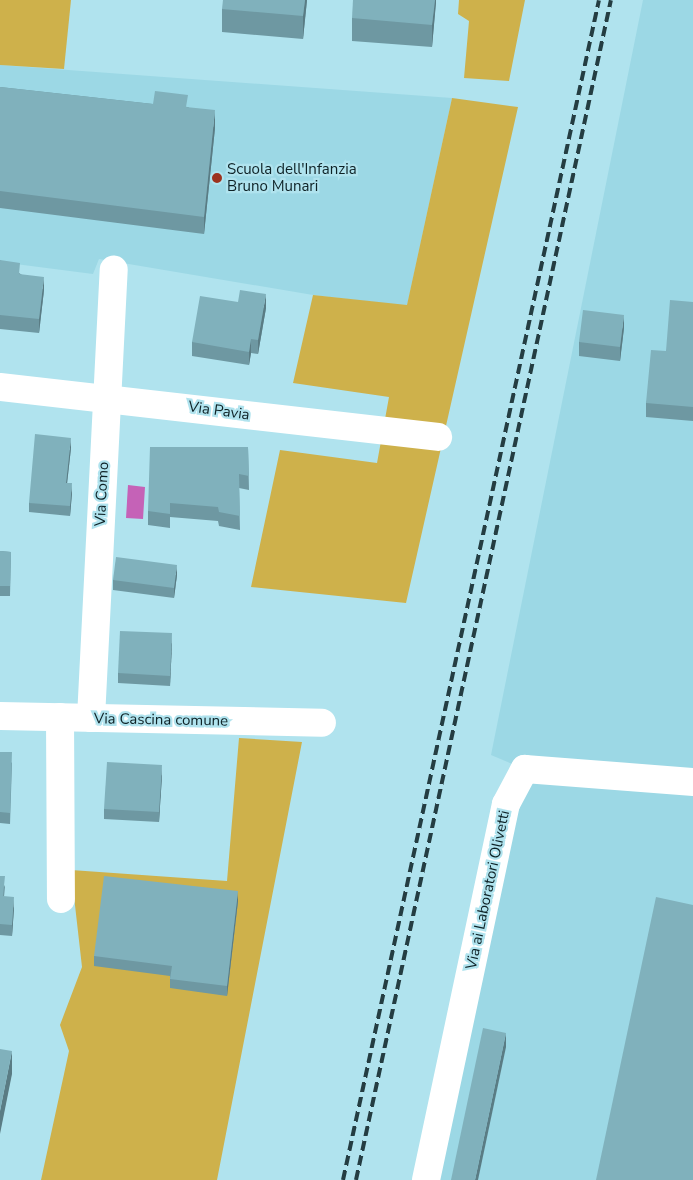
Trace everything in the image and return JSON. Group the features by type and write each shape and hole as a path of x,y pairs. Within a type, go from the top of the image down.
{"street":[{"name":"Via Como","path":"91,718 105,397 114,270"},
{"name":"Via Pavia","path":"0,387 105,397 438,437"},
{"name":"Via Cascina comune","path":"0,716 322,723"},
{"path":"60,718 61,899"},
{"name":"Via ai Laboratori Olivetti","path":"426,1180 506,804 525,769 693,782"}],"shaded area":[{"path":"0,0 71,0 64,69 0,65"},
{"path":"459,0 525,0 509,81 464,78 469,21 458,14"},
{"path":"643,0 693,0 693,1180 426,1180 524,769 491,755"},
{"name":"Scuola dell'Infanzia Bruno Munari","path":"0,65 452,98 407,306 313,295 99,259 93,274 0,262"},
{"path":"452,98 518,107 406,603 251,587 280,450 377,463 389,397 293,383 313,295 407,305"},
{"path":"128,485 145,487 143,519 126,518"},
{"path":"239,738 302,742 217,1180 41,1180 69,1051 60,1025 82,967 71,870 227,881"}],"building":[{"path":"223,0 305,0 303,16 222,9"},
{"path":"353,0 435,0 432,25 352,18"},
{"path":"0,87 153,104 155,91 188,95 186,107 215,110 204,217 0,191"},
{"path":"0,260 20,263 19,274 44,277 39,319 0,315"},
{"path":"240,290 266,294 258,340 251,339 249,352 192,342 200,296 238,302"},
{"path":"670,300 693,302 693,407 646,403 651,350 666,351"},
{"path":"583,310 624,315 620,347 579,342"},
{"path":"35,434 71,438 66,483 72,483 70,506 29,503"},
{"path":"150,447 248,447 249,476 239,474 240,516 219,512 218,507 170,503 170,514 148,511"},
{"path":"0,551 11,552 10,586 0,586"},
{"path":"116,557 177,565 174,588 113,580"},
{"path":"120,631 172,633 170,676 118,673"},
{"path":"0,752 12,752 10,813 0,812"},
{"path":"107,762 162,765 159,812 104,809"},
{"path":"0,876 5,876 3,896 14,897 12,925 0,924"},
{"path":"104,876 238,891 227,986 170,979 172,966 94,956"},
{"path":"656,897 693,905 693,1180 596,1180"},
{"path":"483,1028 506,1033 475,1180 451,1180"},
{"path":"0,1049 12,1051 0,1111"}],"railway":[{"path":"343,1180 599,0"},
{"path":"356,1180 611,0"}],"place":[{"name":"Scuola dell'Infanzia Bruno Munari","path":"217,178"}]}
